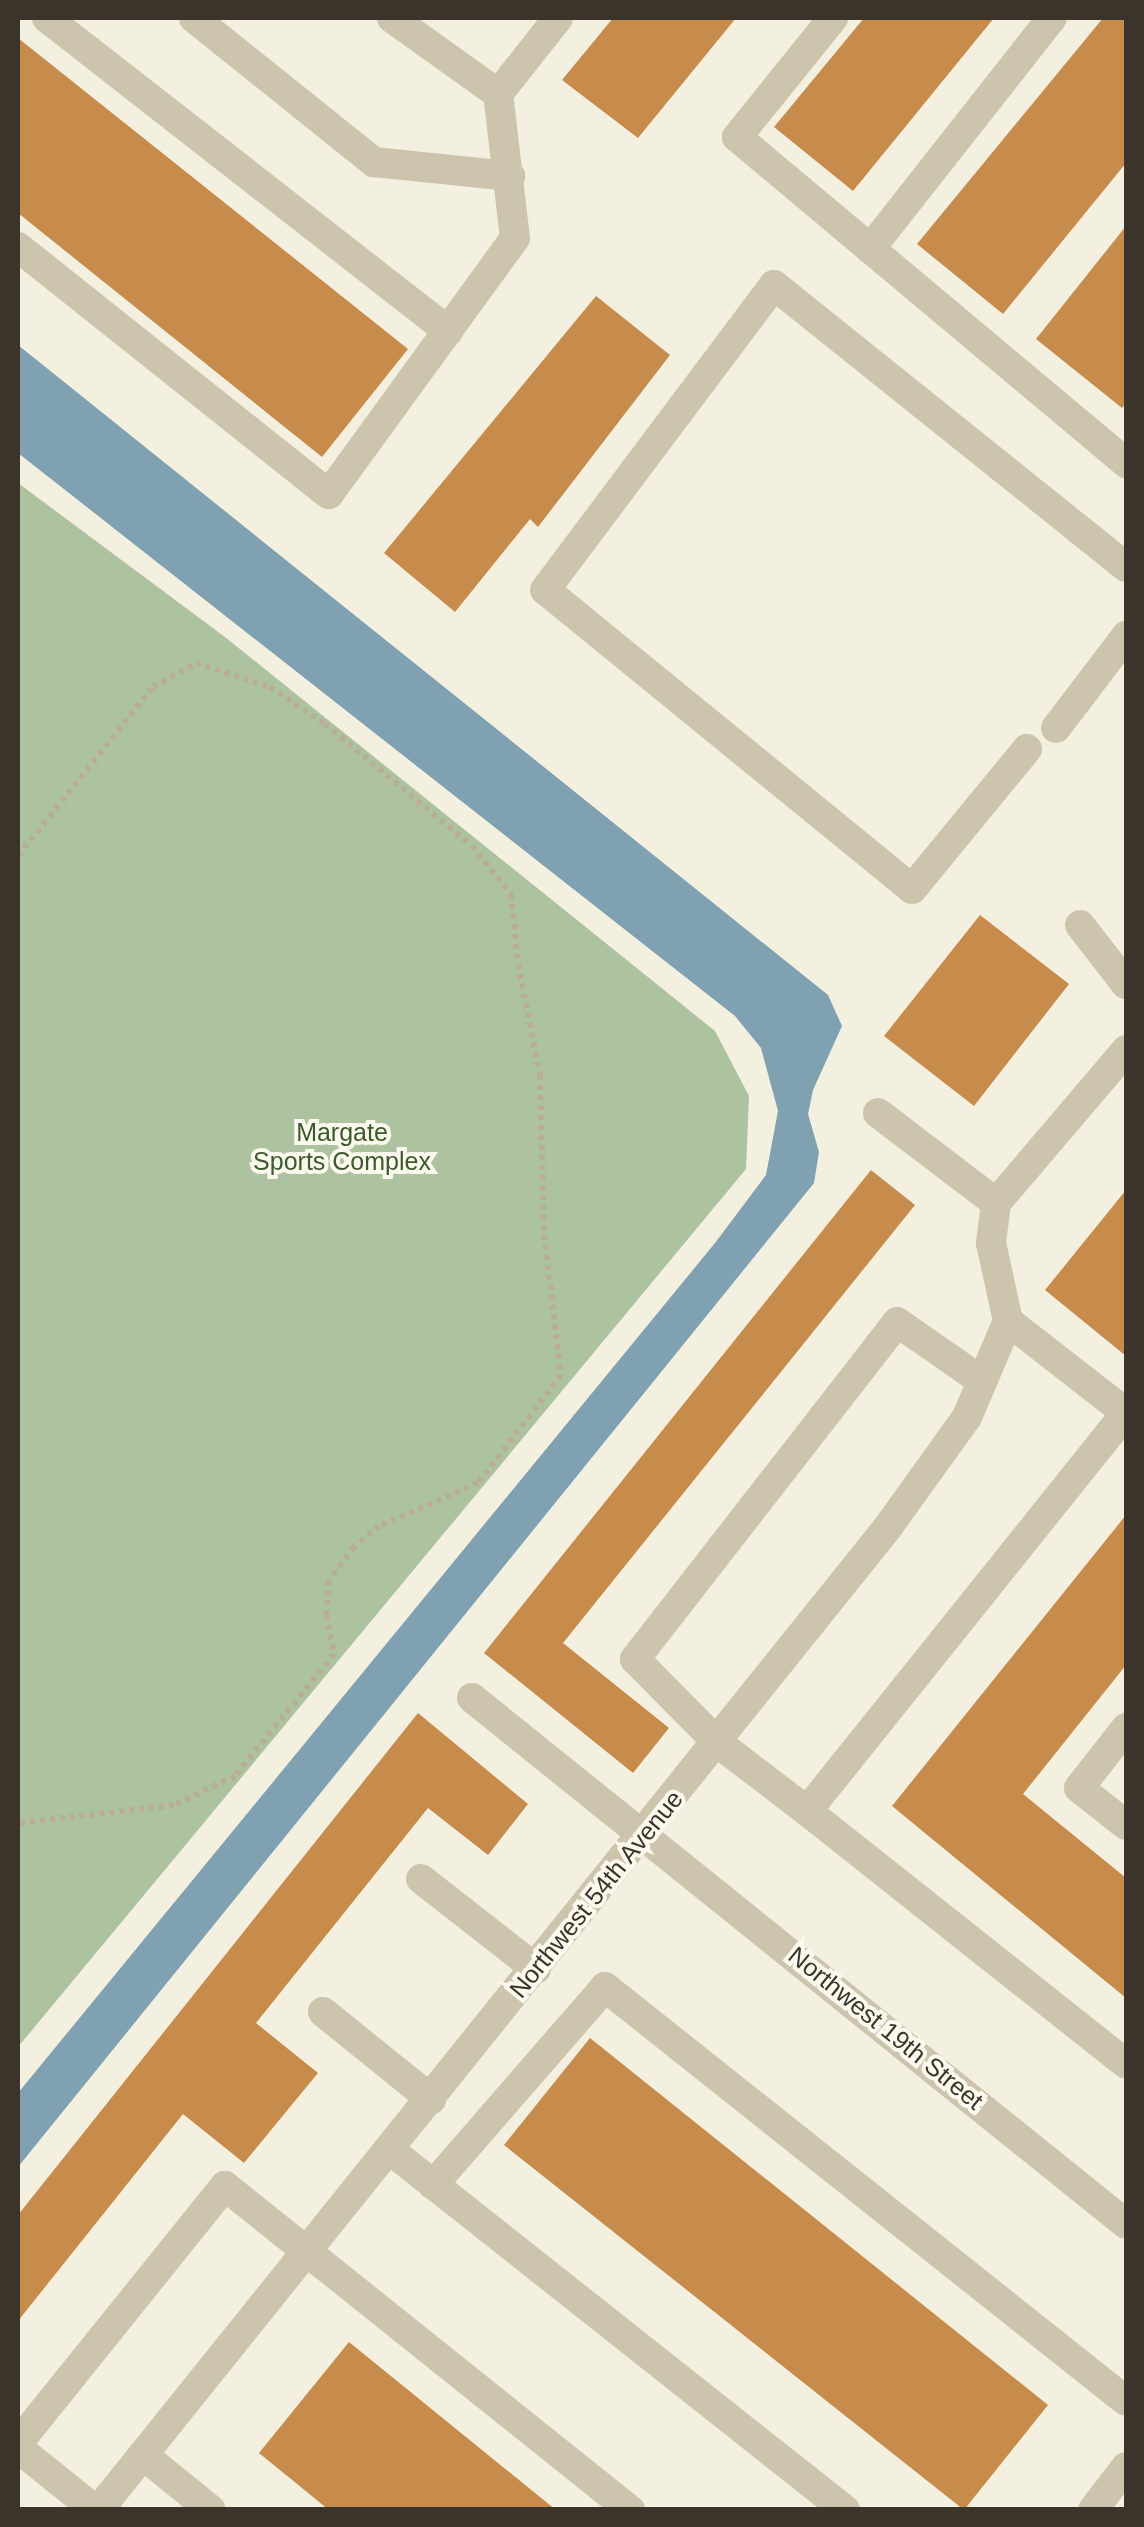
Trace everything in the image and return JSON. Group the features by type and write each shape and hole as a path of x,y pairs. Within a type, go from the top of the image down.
{"street":[{"path":"47,18 448,331"},
{"path":"194,18 374,162 510,176"},
{"path":"18,247 328,494 515,238 498,94 392,18"},
{"path":"498,94 558,18"},
{"path":"833,18 737,137 1126,463"},
{"path":"870,249 1052,18"},
{"path":"1027,749 912,889 545,590 774,285 1126,566"},
{"path":"1056,728 1126,636"},
{"path":"1080,925 1126,984"},
{"path":"808,1811 1126,1413 1008,1321 990,1243 996,1203 1126,1050"},
{"path":"878,1113 996,1203"},
{"name":"Northwest 54th Avenue","path":"104,2510 143,2455 644,1836 888,1527 967,1417 1008,1321"},
{"path":"982,1381 897,1322 635,1659 718,1743 1126,2064"},
{"name":"Northwest 19th Street","path":"472,1698 1126,2224"},
{"path":"1126,1728 1079,1788 1126,1825"},
{"path":"421,1879 536,1969"},
{"path":"434,2185 605,1987 1126,2401"},
{"path":"323,2012 431,2099"},
{"path":"390,2150 845,2510"},
{"path":"94,2510 18,2446 225,2186 630,2510"},
{"path":"143,2455 210,2510"},
{"path":"1093,2510 1126,2468"}],"path":[{"path":"18,856 153,686 196,663 270,687 326,724 472,846 512,894 518,964 540,1075 544,1235 561,1375 478,1483 379,1526 354,1547 329,1580 326,1615 334,1654 235,1776 174,1805 18,1823"}],"green space":[{"name":"Margate Sports Complex","path":"18,483 225,637 715,1031 749,1096 746,1169 18,2047"}],"water":[{"path":"18,345 828,995 842,1026 813,1090 808,1114 819,1152 814,1183 18,2167 18,2093 715,1243 766,1175 778,1111 761,1048 735,1016 18,453"}],"building":[{"path":"613,18 736,18 638,138 562,80"},
{"path":"864,18 994,18 853,191 774,127"},
{"path":"1103,18 1126,18 1126,163 1003,314 917,244"},
{"path":"18,38 408,349 322,457 18,213"},
{"path":"1126,226 1126,403 1122,408 1036,339"},
{"path":"596,296 670,355 538,527 530,519 455,612 384,553"},
{"path":"980,915 1069,984 974,1106 884,1036"},
{"path":"871,1170 915,1205 563,1643 669,1728 633,1773 484,1653"},
{"path":"1126,1190 1126,1356 1045,1290"},
{"path":"1126,1515 1126,1665 1023,1794 1126,1878 1126,1998 892,1806"},
{"path":"418,1713 528,1804 488,1855 428,1808 256,2023 318,2073 244,2163 183,2114 18,2321 18,2215"},
{"path":"590,2038 1048,2405 964,2510 504,2145"},
{"path":"349,2342 556,2510 329,2510 259,2453"}]}
